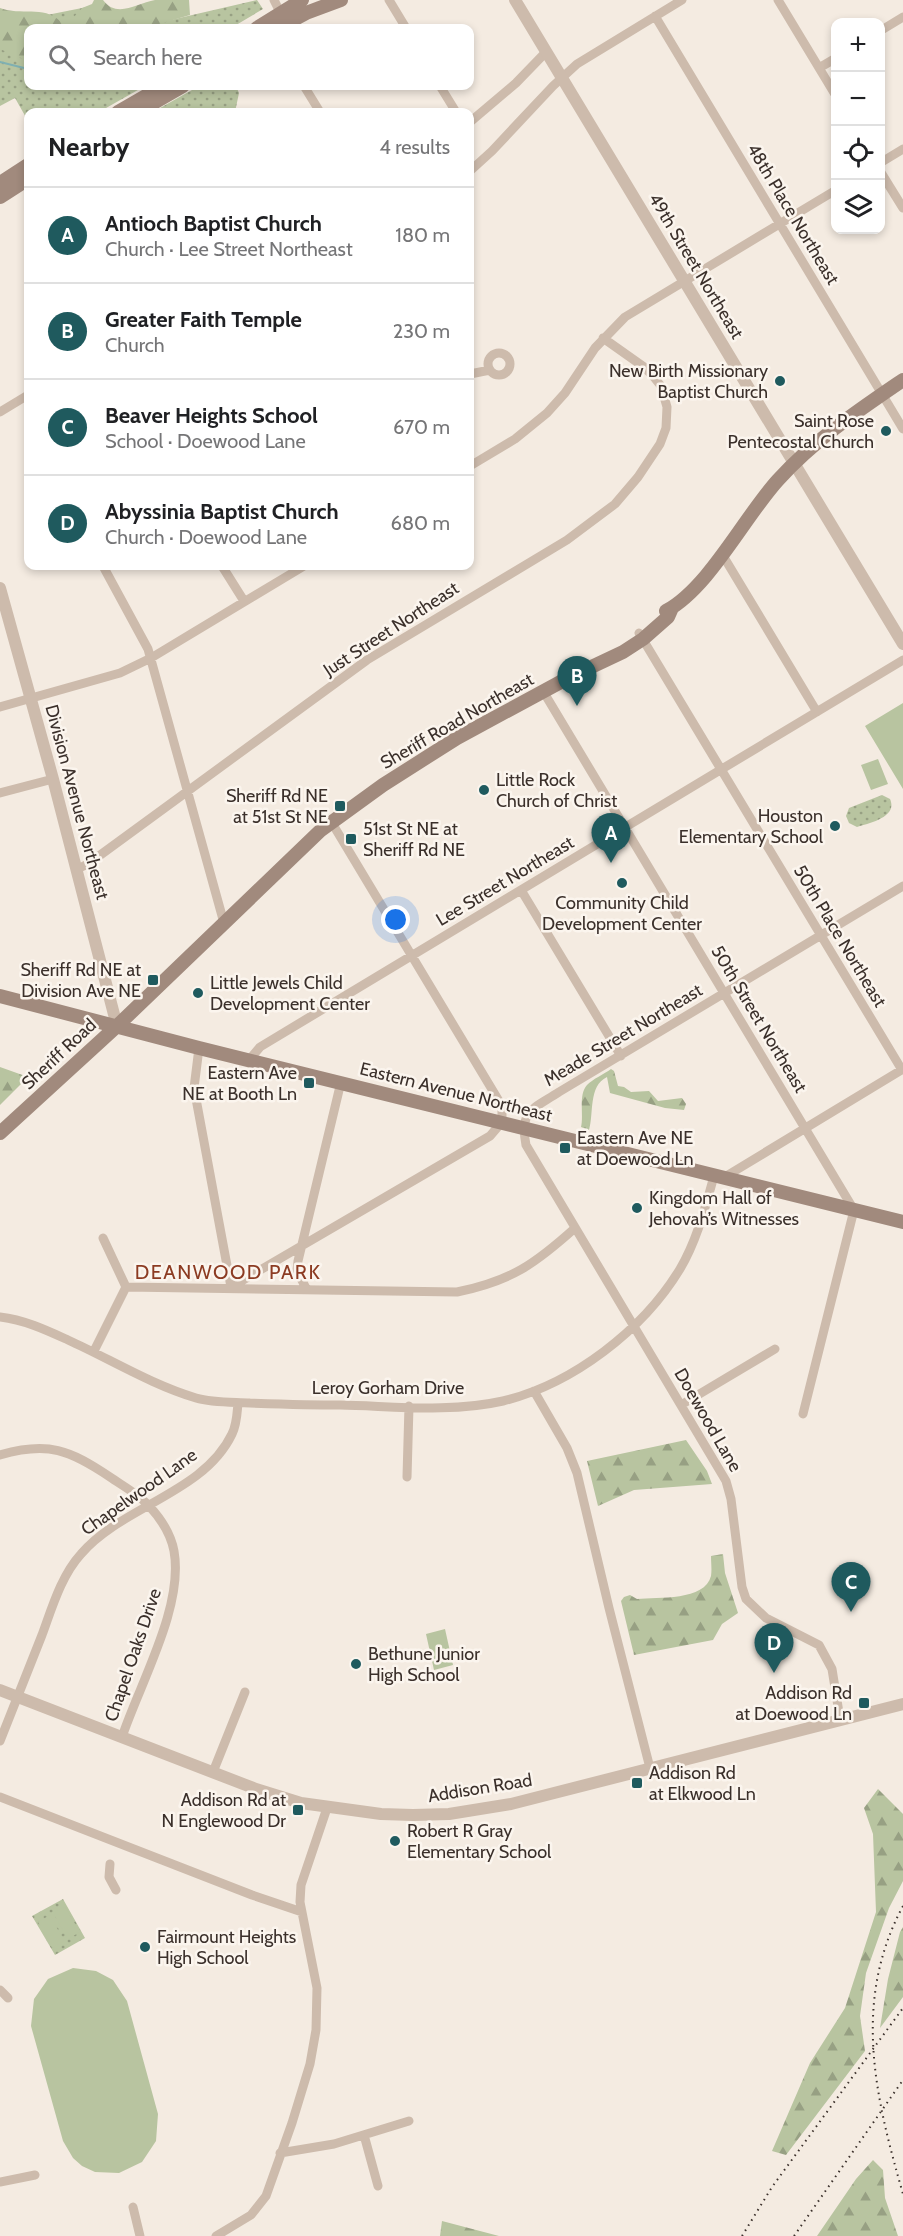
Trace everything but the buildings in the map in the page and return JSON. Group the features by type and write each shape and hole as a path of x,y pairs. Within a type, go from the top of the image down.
{"main road":[{"path":"271,24 302,0"},
{"path":"276,24 340,0"},
{"path":"125,108 156,90"},
{"path":"145,108 176,90"},
{"path":"0,183 24,168"},
{"path":"0,197 24,182"},
{"name":"Sheriff Road Northeast","path":"117,1026 296,855 325,834 332,823 376,789 420,760 543,691 607,659 614,658 668,617 672,608 696,586 767,496 772,494 795,467 903,380"},
{"name":"Sheriff Road Northeast","path":"884,397 903,388"},
{"name":"Eastern Avenue Northeast","path":"0,996 198,1048 903,1222"},
{"name":"Sheriff Road","path":"0,1133 117,1026"}],"street":[{"path":"274,0 281,14"},
{"path":"389,0 404,24"},
{"name":"49th Street Northeast","path":"515,0 903,644"},
{"path":"474,168 492,152 562,77 582,60 682,0"},
{"path":"778,0 831,88"},
{"name":"48th Place Northeast","path":"655,16 903,429"},
{"path":"885,28 903,17"},
{"path":"474,119 516,83 546,52"},
{"path":"819,68 831,61"},
{"path":"306,90 318,108"},
{"path":"442,90 454,108"},
{"path":"885,160 903,149"},
{"path":"885,179 903,208"},
{"path":"474,464 515,439 547,413 565,393 603,338 633,310 831,193"},
{"name":"Just Street Northeast","path":"77,869 88,864 187,793 367,660 576,534 603,515 623,495 660,444 666,428 667,406 661,386 653,376 603,338"},
{"path":"474,373 490,370"},
{"path":"0,412 24,397"},
{"path":"722,555 817,712"},
{"path":"105,570 151,658 224,923"},
{"path":"224,570 244,602"},
{"path":"0,707 109,678 151,658 297,570"},
{"name":"Division Avenue Northeast","path":"0,588 4,614 32,699 117,1026"},
{"name":"50th Place Northeast","path":"641,636 902,1070"},
{"name":"Lee Street Northeast","path":"250,1059 260,1047 903,660"},
{"name":"50th Street Northeast","path":"543,691 854,1210"},
{"path":"0,793 53,779"},
{"path":"231,1287 490,1136 502,1122 502,1106 332,823"},
{"name":"Meade Street Northeast","path":"522,1127 528,1113 903,886"},
{"path":"521,890 621,1056"},
{"path":"198,1048 194,1088 231,1287"},
{"path":"719,1177 902,1070"},
{"path":"308,1290 297,1271 298,1261 341,1082"},
{"name":"Doewood Lane","path":"522,1127 525,1145 726,1481 742,1587 746,1599 771,1621 819,1645 832,1670 840,1719"},
{"name":"Leroy Gorham Drive","path":"0,1317 38,1326 195,1398 238,1402 408,1406 472,1406 503,1401 534,1391 590,1361 634,1327 664,1292 680,1268 719,1177"},
{"path":"803,1414 854,1210"},
{"path":"126,1287 457,1292 479,1288 520,1271 542,1258 574,1228"},
{"path":"103,1238 126,1287"},
{"path":"94,1351 126,1287"},
{"path":"681,1405 775,1349"},
{"path":"534,1391 567,1448 577,1473 650,1768"},
{"name":"Chapelwood Lane","path":"0,1741 70,1568 98,1537 197,1475 214,1459 232,1435 236,1424 238,1402"},
{"path":"407,1477 408,1406"},
{"name":"Chapel Oaks Drive","path":"0,1455 38,1448 68,1452 86,1461 149,1505 164,1526 172,1545 175,1564 174,1587 161,1636 122,1737"},
{"name":"Addison Road","path":"0,1690 278,1796 327,1808 381,1814 449,1814 511,1804 903,1704"},
{"path":"213,1772 245,1692"},
{"path":"0,1797 252,1895 302,1912"},
{"path":"216,2236 239,2224 256,2211 270,2185 304,2087 316,2030 316,1988 300,1894 302,1878 327,1808"},
{"path":"110,1863 109,1877 116,1890"},
{"path":"0,1990 8,1998"},
{"path":"280,2153 317,2148 409,2121"},
{"path":"364,2135 378,2186"},
{"path":"0,2182 35,2175"},
{"path":"133,2207 140,2236"}],"green space":[{"path":"94,0 103,0 109,6 121,9 155,0 189,0 190,15 159,24 24,24 24,59 0,49 0,8 46,13 60,21 73,18 82,8 92,4"},
{"path":"257,0 263,9 238,24 153,24"},
{"path":"97,5 110,24 24,24 24,90 138,90 106,108 24,108 24,114 15,98 0,106 0,19 2,24"},
{"path":"192,90 238,90 239,93 236,108 160,108"},
{"path":"903,703 903,789 865,726"},
{"path":"878,759 888,784 871,790 861,765"},
{"path":"882,795 890,799 891,805 887,815 857,827 849,823 846,816 849,808"},
{"path":"0,1067 28,1077 0,1105"},
{"path":"611,1069 614,1071 618,1086 631,1092 649,1091 658,1101 682,1098 686,1104 684,1110 665,1108 610,1093 607,1077 601,1081 594,1094 589,1130 581,1127 584,1089 589,1083"},
{"path":"686,1440 707,1471 712,1484 634,1490 598,1506 587,1461"},
{"path":"723,1554 725,1573 738,1613 722,1624 713,1640 634,1655 621,1601 624,1597 630,1595 637,1599 680,1596 700,1590 711,1576 711,1556"},
{"path":"445,1629 453,1665 434,1670 426,1634"},
{"path":"878,1789 903,1814 903,1881 889,1908 866,1973 860,2016 865,2051 786,2155 772,2151 810,2063 845,2008 876,1912 873,1834 864,1808"},
{"path":"63,1899 85,1938 55,1955 32,1916"},
{"path":"65,1907 80,1932 68,1939 53,1913"},
{"path":"50,1915 64,1941 52,1948 38,1922"},
{"path":"903,1927 903,1997 880,2028 888,1979"},
{"path":"73,1968 96,1971 113,1980 127,2001 158,2114 156,2141 142,2162 119,2173 95,2172 82,2166 73,2158 63,2141 31,2026 34,1999 48,1979"},
{"path":"873,2160 883,2170 885,2198 898,2236 817,2236 856,2179"},
{"path":"442,2221 499,2236 440,2236"}],"waterway":[{"path":"0,62 24,68"}],"railway":[{"path":"903,1906 887,1942 878,1977 873,2013 873,2049 877,2085 903,2194"},
{"path":"742,2236 772,2187 903,2008"},
{"path":"794,2236 903,2080"}],"place":[{"name":"New Birth Missionary Baptist Church","path":"780,381"},
{"name":"Saint Rose Pentecostal Church","path":"886,431"},
{"name":"Greater Faith Temple","path":"577,706"},
{"name":"Little Rock Church of Christ","path":"484,790"},
{"name":"Sheriff Rd NE at 51st St NE","path":"340,806"},
{"name":"Houston Elementary School","path":"835,826"},
{"name":"51st St NE at Sheriff Rd NE","path":"351,839"},
{"name":"Antioch Baptist Church","path":"611,863"},
{"name":"Community Child Development Center","path":"622,883"},
{"name":"Sheriff Rd NE at Division Ave NE","path":"153,980"},
{"name":"Little Jewels Child Development Center","path":"198,993"},
{"name":"Eastern Ave NE at Booth Ln","path":"309,1083"},
{"name":"Eastern Ave NE at Doewood Ln","path":"565,1148"},
{"name":"Kingdom Hall of Jehovah’s Witnesses","path":"637,1208"},
{"name":"Beaver Heights School","path":"851,1612"},
{"name":"Bethune Junior High School","path":"356,1664"},
{"name":"Abyssinia Baptist Church","path":"774,1673"},
{"name":"Addison Rd at Doewood Ln","path":"864,1703"},
{"name":"Addison Rd at Elkwood Ln","path":"637,1783"},
{"name":"Addison Rd at N Englewood Dr","path":"298,1810"},
{"name":"Robert R Gray Elementary School","path":"395,1841"},
{"name":"Fairmount Heights High School","path":"145,1947"}],"district":[{"name":"DEANWOOD PARK","path":"228,1272"}]}
